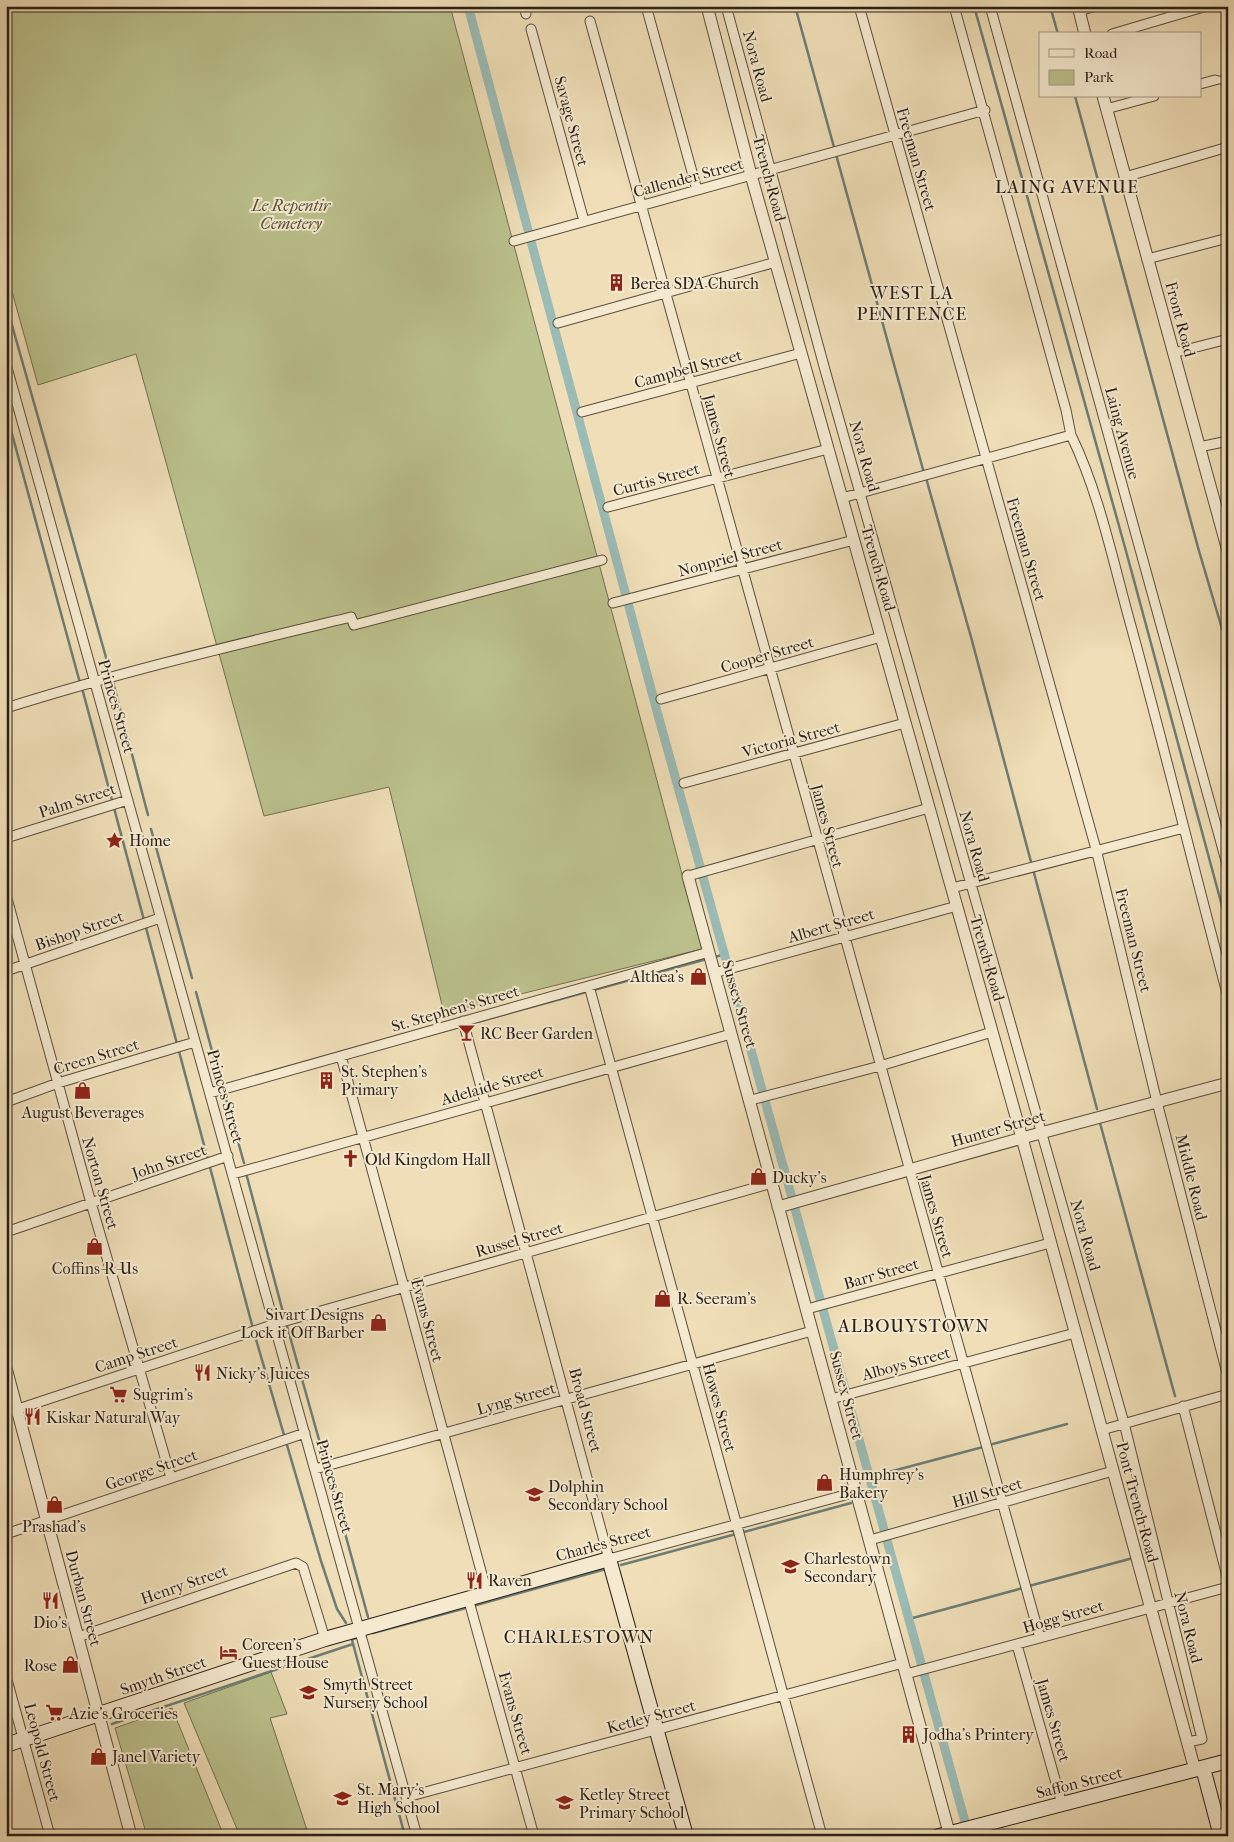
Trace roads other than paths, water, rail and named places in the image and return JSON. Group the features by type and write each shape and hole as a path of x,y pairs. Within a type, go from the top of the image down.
{"main road":[{"name":"Charles Street","path":"360,1628 608,1559"},
{"name":"Broad Street","path":"608,1559 686,1836"},
{"name":"Smyth Street","path":"6,1745 360,1628"},
{"name":"Saffon Street","path":"948,1834 1228,1761"},
{"path":"1199,1769 1221,1836"}],"street":[{"path":"646,6 697,190"},
{"name":"Trench Road","path":"707,6 801,353 1050,1243"},
{"name":"Nora Road","path":"726,6 969,884 1124,1423 1202,1739 1188,1742"},
{"name":"Freeman Street","path":"859,6 1096,849 1157,1102"},
{"path":"954,6 985,110 1066,410 1071,435 1084,465 1099,510 1228,997"},
{"name":"Laing Avenue","path":"990,6 1228,868"},
{"path":"1084,32 1078,9 1096,6"},
{"path":"1119,32 1207,6"},
{"name":"James Street","path":"590,21 816,840 1040,1638"},
{"name":"Savage Street","path":"531,29 584,221"},
{"path":"1202,83 1215,80 1228,80"},
{"name":"Front Road","path":"1103,98 1199,447 1224,520 1228,551"},
{"path":"1106,109 1147,98"},
{"name":"Callender Street","path":"517,240 985,110"},
{"path":"1125,177 1228,147"},
{"path":"1147,258 1228,238"},
{"path":"558,323 776,262"},
{"path":"1173,354 1228,339"},
{"name":"Campbell Street","path":"582,412 801,353"},
{"name":"Princes Street","path":"6,364 191,1043 210,1093 418,1836"},
{"path":"842,498 1071,435"},
{"path":"1199,447 1228,441"},
{"name":"Curtis Street","path":"608,507 828,449"},
{"name":"Nonpriel Street","path":"613,603 854,540"},
{"path":"6,708 91,681 351,617 354,626 602,560"},
{"name":"Cooper Street","path":"661,699 881,637"},
{"name":"Victoria Street","path":"684,783 905,724"},
{"name":"Palm Street","path":"6,838 102,810 124,801"},
{"path":"688,876 929,808"},
{"path":"952,888 1096,849 1184,828"},
{"name":"Sussex Street","path":"688,876 751,1100 772,1183 783,1205 811,1308 812,1331 834,1398 856,1492 874,1539 948,1834"},
{"name":"Norton Street","path":"6,895 91,1203 171,1478"},
{"name":"Albert Street","path":"714,973 956,906"},
{"name":"Bishop Street","path":"6,970 157,919"},
{"name":"St. Stephen's Street","path":"210,1093 709,952"},
{"name":"Howes Street","path":"589,986 822,1836"},
{"name":"Broad Street","path":"463,1022 608,1559"},
{"path":"751,1100 880,1066 992,1032"},
{"name":"Adelaide Street","path":"232,1174 731,1034"},
{"name":"Creen Street","path":"6,1102 58,1083 191,1043"},
{"name":"Evans Street","path":"341,1056 487,1593"},
{"name":"Hunter Street","path":"783,1205 1041,1132 1228,1082"},
{"name":"Middle Road","path":"1157,1102 1228,1377"},
{"name":"John Street","path":"6,1232 228,1156"},
{"name":"Russel Street","path":"275,1324 772,1183"},
{"name":"Barr Street","path":"811,1308 1050,1243"},
{"name":"Pont Trench Road","path":"1050,1243 1188,1742 1199,1769"},
{"name":"Camp Street","path":"12,1412 275,1324"},
{"name":"Lyng Street","path":"315,1469 812,1331"},
{"name":"Alboys Street","path":"834,1398 1075,1333"},
{"name":"Durban Street","path":"6,1368 12,1412 47,1520 131,1836"},
{"path":"1102,1430 1228,1394"},
{"path":"1183,1406 1228,1580"},
{"name":"George Street","path":"6,1534 305,1433"},
{"name":"Hill Street","path":"874,1539 1113,1471"},
{"name":"Charles Street","path":"608,1559 856,1492"},
{"name":"Henry Street","path":"78,1638 293,1563 301,1565 325,1638"},
{"name":"Hogg Street","path":"908,1669 934,1666 1017,1645 1228,1587"},
{"name":"Evans Street","path":"468,1598 534,1836"},
{"name":"James Street","path":"1017,1645 1062,1804"},
{"name":"Ketley Street","path":"407,1797 783,1695 908,1669"},
{"name":"Leopold Street","path":"6,1676 50,1836"}],"waterway":[{"path":"468,6 658,715 969,1836"},
{"path":"795,6 924,473"},
{"path":"974,6 1126,551 1228,928"},
{"path":"1050,6 1057,32"},
{"path":"1076,98 1199,551 1228,649"},
{"path":"6,304 109,668"},
{"path":"6,412 80,683"},
{"path":"926,478 971,637 1097,1109"},
{"path":"113,682 148,815"},
{"path":"82,688 255,1336 321,1561 337,1609 346,1623"},
{"path":"151,829 192,978"},
{"path":"715,957 725,954"},
{"path":"408,1041 707,959"},
{"path":"196,992 221,1084"},
{"path":"226,1099 244,1163"},
{"path":"1100,1123 1175,1396"},
{"path":"246,1173 284,1316"},
{"path":"287,1326 325,1461"},
{"path":"989,1445 1067,1424"},
{"path":"870,1477 983,1447"},
{"path":"328,1471 368,1617"},
{"path":"744,1532 851,1503"},
{"path":"621,1565 736,1534"},
{"path":"1029,1586 1133,1558"},
{"path":"473,1606 606,1569"},
{"path":"909,1619 1023,1588"},
{"path":"373,1633 466,1608"},
{"path":"356,1638 352,1640 405,1836"},
{"path":"112,1724 353,1644"}],"place":[{"name":"Berea SDA Church","path":"616,283"},
{"name":"Home","path":"115,840"},
{"name":"Althea's","path":"698,976"},
{"name":"RC Beer Garden","path":"466,1033"},
{"name":"St. Stephen's Primary","path":"327,1080"},
{"name":"August Beverages","path":"83,1091"},
{"name":"Old Kingdom Hall","path":"351,1159"},
{"name":"Ducky's","path":"758,1177"},
{"name":"Coffins-R-Us","path":"95,1247"},
{"name":"R. Seeram’s","path":"663,1298"},
{"name":"Sivart Designs Lock it Off Barber","path":"378,1323"},
{"name":"Nicky's Juices","path":"202,1373"},
{"name":"Sugrim's","path":"119,1394"},
{"name":"Kiskar Natural Way","path":"32,1417"},
{"name":"Humphrey's Bakery","path":"825,1483"},
{"name":"Dolphin Secondary School","path":"534,1495"},
{"name":"Prashad's","path":"54,1504"},
{"name":"Charlestown Secondary","path":"790,1567"},
{"name":"Raven","path":"474,1580"},
{"name":"Dio's","path":"50,1600"},
{"name":"Coreen's Guest House","path":"228,1653"},
{"name":"Rose","path":"71,1665"},
{"name":"Smyth Street Nursery School","path":"309,1693"},
{"name":"Azie's Groceries","path":"55,1713"},
{"name":"Jodha's Printery","path":"909,1734"},
{"name":"Janel Variety","path":"98,1756"},
{"name":"St. Mary's High School","path":"343,1798"},
{"name":"Ketley Street Primary School","path":"565,1803"}],"district":[{"name":"LAING AVENUE","path":"1067,187"},
{"name":"WEST LA PENITENCE","path":"912,303"},
{"name":"ALBOUYSTOWN","path":"914,1326"},
{"name":"CHARLESTOWN","path":"579,1637"}],"park label":[{"name":"Le Repentir Cemetery","path":"291,214"}]}
